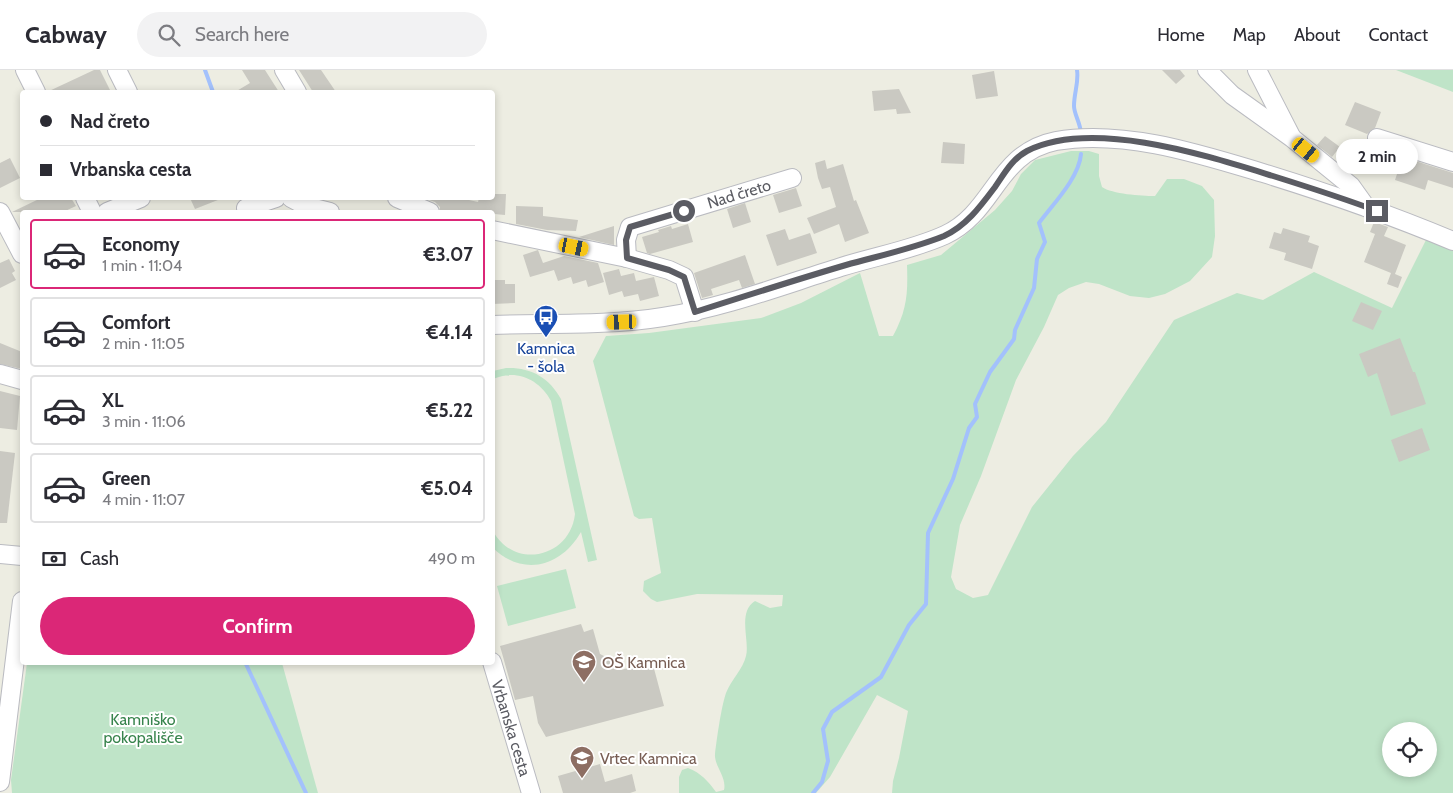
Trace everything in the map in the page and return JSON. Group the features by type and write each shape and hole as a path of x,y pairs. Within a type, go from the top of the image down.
{"street":[{"path":"25,70 35,90"},
{"path":"117,70 127,90"},
{"path":"284,70 296,90"},
{"path":"1207,70 1232,95 1292,138 1350,186 1366,206"},
{"path":"1256,70 1292,138"},
{"path":"1378,138 1453,162"},
{"path":"495,325 622,322 695,312 906,249 943,236 962,226 1012,164 1026,152 1042,145 1067,140 1100,139 1146,142 1196,153 1366,206 1453,240"},
{"name":"Nad čreto","path":"627,258 626,240 630,227 792,178"},
{"path":"112,210 136,200"},
{"path":"245,206 268,200"},
{"path":"295,200 306,206 322,210"},
{"path":"402,200 425,210"},
{"path":"0,212 20,251"},
{"path":"495,231 627,258 669,270 684,277 695,312"},
{"path":"0,374 20,379"},
{"path":"0,554 20,556"},
{"path":"0,782 20,617"},
{"name":"Vrbanska cesta","path":"493,665 531,793"}],"green space":[{"path":"1396,70 1453,70 1453,92"},
{"path":"1071,151 1089,151 1099,154 1099,176 1102,187 1113,191 1142,196 1155,196 1167,179 1184,179 1202,186 1214,200 1215,236 1212,257 1190,281 1165,294 1149,298 1130,296 1099,284 1086,282 1069,288 1058,295 1044,327 1016,380 981,476 960,525 951,577 956,589 973,598 988,595 1032,507 1073,456 1106,422 1174,320 1237,293 1263,300 1314,272 1392,308 1428,236 1453,244 1453,793 892,793 908,711 877,695 830,777 816,793 679,793 679,777 682,770 688,768 704,778 716,792 724,790 724,781 716,763 715,754 726,693 746,656 745,619 747,612 755,601 770,608 782,606 783,595 697,594 657,602 643,591 644,581 661,573 652,518 639,519 634,516 593,361 606,336 649,333 761,318 801,303 860,273 879,336 893,336 906,302 907,265 941,255 995,210 1012,191 1021,174 1035,160"},
{"path":"515,368 538,375 551,385 561,399 597,560 588,562 581,532 573,544 563,553 541,564 517,563 495,550 495,534 502,543 514,551 540,554 552,549 563,541 571,529 575,514 551,401 540,387 526,378 510,375 495,378 495,371"},
{"path":"566,569 576,608 508,626 497,586"},
{"name":"Kamniško pokopališče","path":"27,665 283,665 318,793 12,793 11,780"}],"building":[{"path":"94,70 100,70 110,90 51,90"},
{"path":"242,70 265,70 278,90 238,90 250,83"},
{"path":"299,70 321,70 335,90 312,90"},
{"path":"1162,70 1180,70 1185,76 1176,84"},
{"path":"994,71 998,96 976,99 972,75"},
{"path":"899,89 911,113 897,114 896,109 874,111 872,91"},
{"path":"1355,102 1381,112 1375,128 1367,134 1345,125"},
{"path":"1325,136 1340,147 1332,157 1317,145"},
{"path":"943,142 965,144 964,164 941,163"},
{"path":"10,158 20,178 0,188 0,163"},
{"path":"1406,158 1453,173 1453,188 1428,180 1425,190 1395,180 1400,165 1403,166"},
{"path":"825,160 827,169 843,164 854,201 856,200 869,233 845,242 839,224 814,234 807,218 836,207 830,187 822,189 818,178 815,163"},
{"path":"796,188 802,206 779,213 773,195"},
{"path":"495,194 506,194 505,215 495,214 495,210 440,210 440,207 435,202 429,200 469,200 478,202 478,200 495,200"},
{"path":"37,200 72,200 76,206 67,210 20,210 20,212 12,212"},
{"path":"191,200 218,200 195,209"},
{"path":"745,203 751,222 733,228 727,209"},
{"path":"516,206 543,207 543,216 578,220 576,231 547,230 516,224"},
{"path":"1374,222 1388,227 1384,236 1406,245 1395,274 1402,277 1398,288 1387,284 1391,273 1364,262 1375,234 1370,232"},
{"path":"688,224 693,242 650,254 647,253 642,237 671,226 672,229"},
{"path":"614,226 614,245 579,237"},
{"path":"1283,228 1310,236 1308,242 1319,246 1312,269 1284,260 1286,253 1269,248 1274,232 1281,234"},
{"path":"785,229 789,240 810,233 817,253 777,266 766,235"},
{"path":"538,250 543,263 564,256 598,263 604,282 588,287 586,280 573,284 571,277 558,281 554,270 530,277 523,255"},
{"path":"745,255 755,284 742,288 739,280 711,289 713,295 702,298 694,273"},
{"path":"9,259 15,271 12,273 16,280 0,288 0,263"},
{"path":"619,269 621,276 634,273 636,281 654,277 659,296 640,301 638,294 624,297 622,291 609,295 603,273"},
{"path":"495,280 505,280 505,284 515,284 515,303 495,304"},
{"path":"1361,302 1382,311 1373,330 1352,321"},
{"path":"1400,338 1426,404 1391,416 1377,373 1368,377 1359,354"},
{"path":"0,343 20,351 20,369 0,364"},
{"path":"0,391 20,396 17,430 0,428"},
{"path":"1422,428 1430,450 1399,462 1391,440"},
{"path":"0,451 15,453 7,523 0,523"},
{"name":"OŠ Kamnica","path":"581,624 584,632 593,629 600,654 610,659 621,670 652,661 664,706 546,737 538,723 533,696 515,700 500,646"},
{"name":"Vrtec Kamnica","path":"600,764 605,782 632,774 636,791 630,793 563,793 558,776"}],"waterway":[{"path":"205,70 212,90"},
{"path":"1077,70 1074,106 1081,133"},
{"path":"813,793 822,782 828,761 823,729 832,712 881,677 909,625 926,604 928,533 953,479 969,428 977,417 975,404 990,372 1014,339 1015,330 1034,288 1037,259 1045,242 1039,223 1071,181 1076,172 1081,154"},
{"path":"246,665 306,793"}],"place":[{"name":"Kamnica - šola","path":"546,338"},
{"name":"OŠ Kamnica","path":"584,683"},
{"name":"Vrtec Kamnica","path":"582,779"}],"route":[{"path":"684,211 630,227 626,240 627,258 669,270 684,277 695,312 847,265 906,249 943,236 962,226 972,216 1005,172 1026,152 1057,141 1100,139 1146,142 1196,153 1328,193 1377,211"}]}
